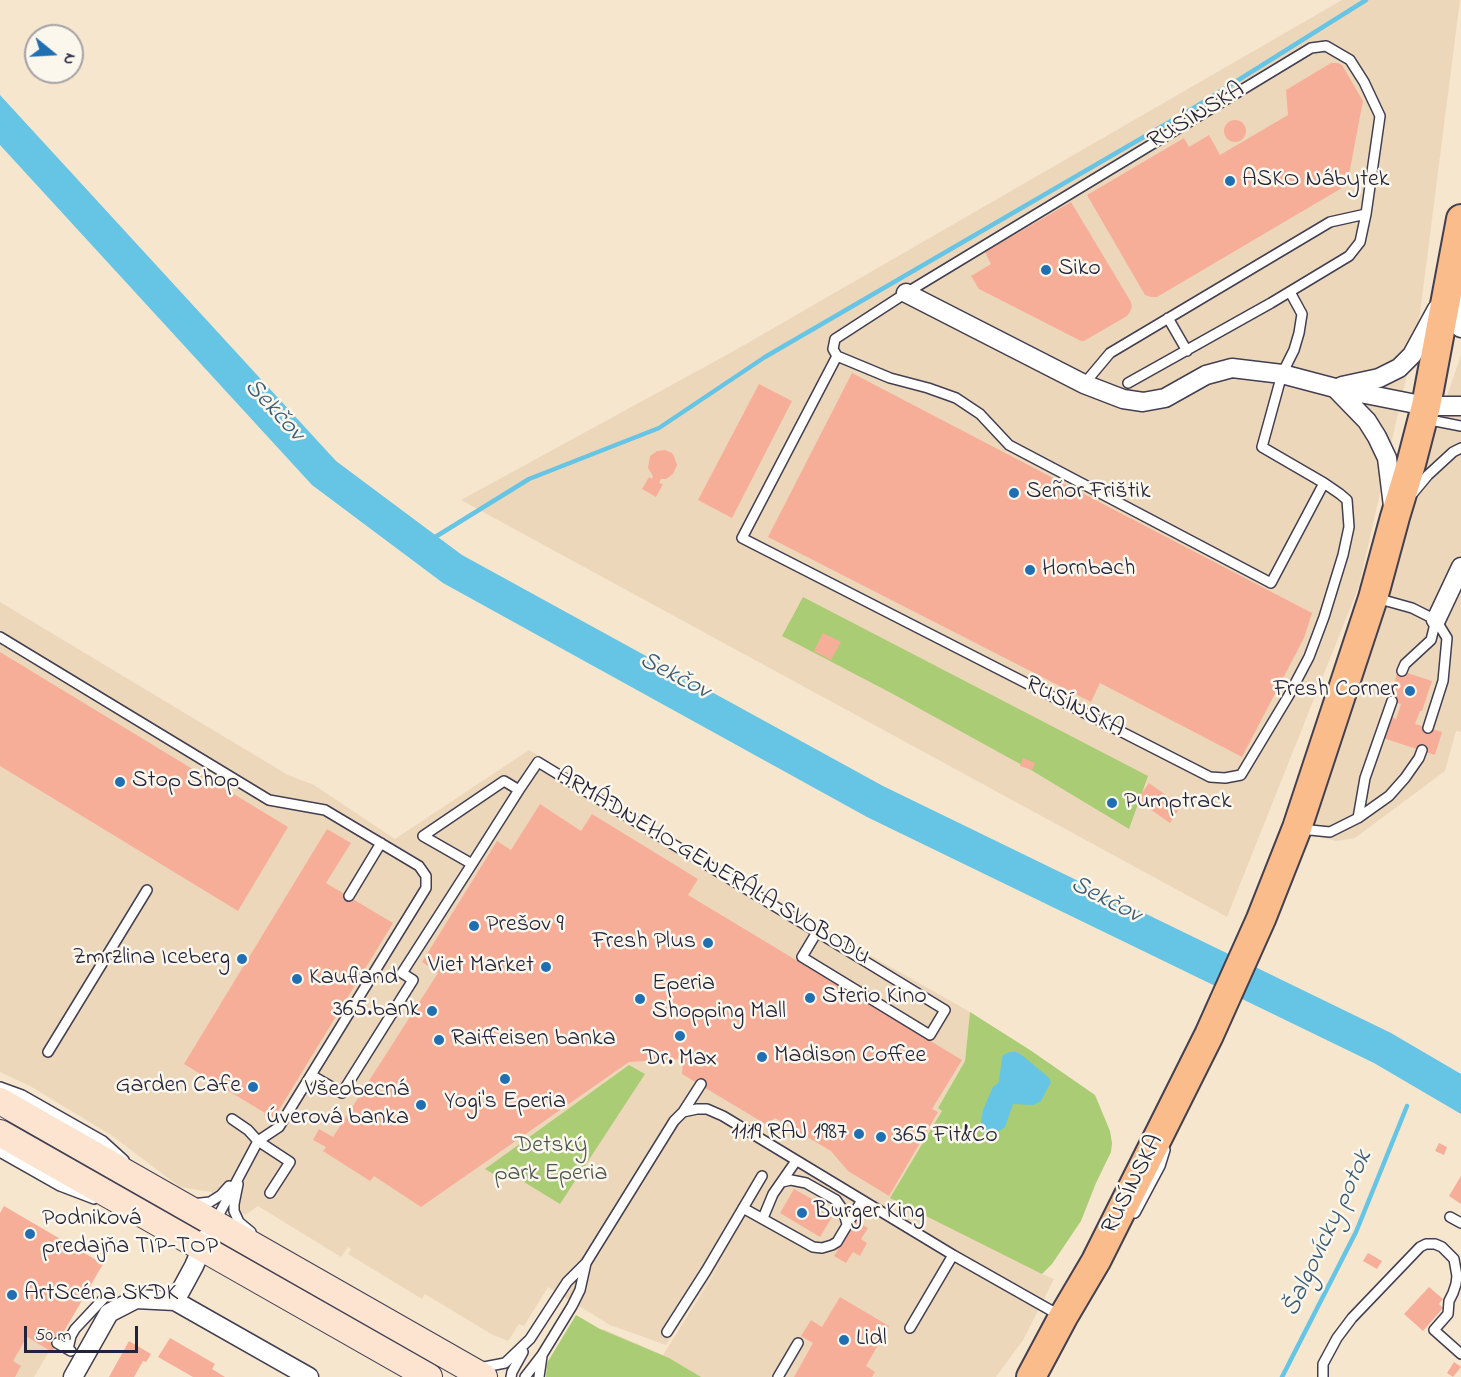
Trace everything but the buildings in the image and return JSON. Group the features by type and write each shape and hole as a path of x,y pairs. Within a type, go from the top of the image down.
{"main road":[{"name":"RUSÍNSKA","path":"1031,1377 1091,1271 1181,1093 1261,919 1297,828 1373,598 1411,464 1424,412 1461,219"},
{"name":"RUSÍNSKA","path":"1020,1377 1063,1317"}],"street":[{"path":"1449,286 1461,328"},
{"path":"1335,388 1378,378 1399,368 1412,355 1449,286"},
{"path":"906,293 1084,384 1123,399 1143,402 1165,398 1206,375 1232,368 1282,374 1424,412 1461,406"},
{"path":"1335,388 1367,421 1387,458 1395,517"},
{"path":"1436,620 1461,567"},
{"path":"0,1101 478,1373"},
{"path":"0,1133 429,1377"},
{"path":"175,1300 214,1224"},
{"path":"73,1377 76,1354 109,1313 136,1299 175,1300 309,1377"}],"lane":[{"name":"RUSÍNSKA","path":"1128,383 1290,292 1349,256 1360,242 1380,116 1364,82 1350,60 1326,46 1311,48 906,293 835,339 833,349 837,356 742,538 1210,777 1225,778 1241,775 1310,657 1343,555 1348,527 1347,500 1324,483 1262,447 1282,374 1294,350 1299,333 1302,314 1290,292"},
{"path":"1084,384 1110,353 1168,318 1330,222 1366,214"},
{"path":"1168,318 1187,351"},
{"path":"837,356 890,378 956,398 980,414 1009,445 1271,583 1324,483"},
{"path":"1424,412 1461,426"},
{"path":"1395,517 1428,475 1461,448"},
{"path":"1373,598 1412,608 1436,620 1447,638 1443,681 1428,728"},
{"path":"1402,671 1405,664 1431,640 1436,620"},
{"path":"0,637 269,800 325,810 419,866 426,876 426,888 279,1127 258,1141 214,1224"},
{"path":"1358,818 1365,778 1392,701"},
{"path":"1297,828 1330,832 1358,818 1389,796 1405,778 1422,750"},
{"name":"ARMÁDNEHO GENERÁLA SVOBODU","path":"519,790 538,762 817,932 945,1010 930,1035 802,957 817,932"},
{"path":"311,1075 342,1093 413,980 402,973 472,864 519,790 504,781 423,836 472,864"},
{"path":"349,896 381,843"},
{"path":"48,1052 147,890"},
{"path":"511,1377 530,1339 567,1282 586,1263 669,1129 701,1084"},
{"path":"0,1087 22,1095 103,1141 170,1198 198,1204 216,1199 242,1170"},
{"path":"1169,1134 1181,1093"},
{"path":"683,1112 697,1109 716,1112 953,1255 1063,1317 1104,1268"},
{"path":"232,1119 248,1130 258,1141 290,1162 270,1193"},
{"path":"1130,1222 1160,1166 1166,1145"},
{"path":"0,1152 60,1186 152,1220"},
{"path":"763,1218 773,1194 796,1161"},
{"path":"242,1170 234,1204 234,1211 239,1222 340,1296"},
{"path":"667,1332 762,1176"},
{"path":"782,1182 798,1180 836,1200 843,1210 847,1224"},
{"path":"743,1208 817,1249 837,1242 862,1200"},
{"path":"1450,1217 1461,1223"},
{"path":"1323,1377 1323,1364 1347,1325 1420,1247 1426,1244 1442,1247 1454,1259 1457,1276 1454,1293 1449,1301 1448,1314 1434,1330 1461,1354"},
{"path":"910,1328 953,1255"},
{"path":"525,1377 542,1355 572,1306 580,1290 586,1263"},
{"path":"76,1354 71,1336 105,1297"},
{"path":"478,1373 505,1363 515,1356 530,1339"},
{"path":"57,1343 76,1354"},
{"path":"778,1377 798,1343"},
{"path":"539,1377 542,1355"}],"shaded area":[{"path":"1342,0 1460,0 1419,321 1359,586 1227,917 461,500 732,352"},
{"path":"1461,355 1461,732 1456,731 1445,771 1355,838 1337,841 1298,833"},
{"path":"0,602 288,775 314,785 395,839 529,750 857,948 970,1012 965,1061 938,1108 942,1110 1042,1274 1054,1279 1023,1340 996,1377 569,1377 603,1329 663,1355 725,1256 666,1345 610,1325 548,1287 524,1326 519,1324 508,1341 491,1334 425,1294 422,1299 348,1254 351,1249 348,1247 341,1257 258,1206 245,1215 211,1192 180,1187 111,1135 30,1086 0,1072"},
{"path":"0,1322 50,1350 34,1377 0,1377"}],"green space":[{"path":"803,597 1148,776 1129,829 1031,770 782,636"},
{"path":"970,1012 1095,1095 1110,1131 1111,1152 1081,1221 1052,1264 1042,1274 890,1198 942,1111 938,1108 965,1061"},
{"name":"Detský park Eperia","path":"629,1065 645,1074 560,1204 506,1171 495,1175 485,1169"},
{"path":"576,1315 600,1329 669,1358 701,1377 546,1377 547,1363"}],"water":[{"name":"Sekčov","path":"0,95 336,461 462,555 883,786 1391,1033 1461,1074 1461,1114 1374,1063 867,817 443,583 312,485 0,145"},
{"path":"1010,1052 1023,1056 1051,1082 1041,1101 1033,1105 1013,1104 1005,1127 986,1134 980,1127 983,1110 993,1087 999,1082 1003,1055"}],"waterway":[{"path":"432,539 529,479 659,428 765,357 1197,106 1366,0"},
{"name":"Šalgovícky potok","path":"1282,1377 1356,1232 1407,1106"}],"place":[{"name":"ASKO Nábytek","path":"1230,181"},
{"name":"Siko","path":"1046,270"},
{"name":"Señor Frištik","path":"1014,493"},
{"name":"Hornbach","path":"1030,570"},
{"name":"Fresh Corner","path":"1410,691"},
{"name":"Stop Shop","path":"120,782"},
{"name":"Pumptrack","path":"1112,803"},
{"name":"Prešov 9","path":"474,926"},
{"name":"Fresh Plus","path":"708,943"},
{"name":"Zmrzlina Iceberg","path":"242,959"},
{"name":"Viet Market","path":"546,967"},
{"name":"Kaufland","path":"297,979"},
{"name":"Sterio Kino","path":"810,998"},
{"name":"Eperia Shopping Mall","path":"640,999"},
{"name":"365.bank","path":"432,1011"},
{"name":"Dr. Max","path":"680,1036"},
{"name":"Raiffeisen banka","path":"439,1040"},
{"name":"Madison Coffee","path":"762,1057"},
{"name":"Yogi's Eperia","path":"505,1079"},
{"name":"Garden Cafe","path":"253,1087"},
{"name":"Všeobecná úverová banka","path":"421,1105"},
{"name":"1119 RAJ 1987","path":"859,1134"},
{"name":"365 Fit&Co","path":"881,1137"},
{"name":"Burger King","path":"802,1213"},
{"name":"Podniková predajňa TIP-TOP","path":"30,1234"},
{"name":"ArtScéna SKDK","path":"12,1295"},
{"name":"Lidl","path":"844,1340"}]}
